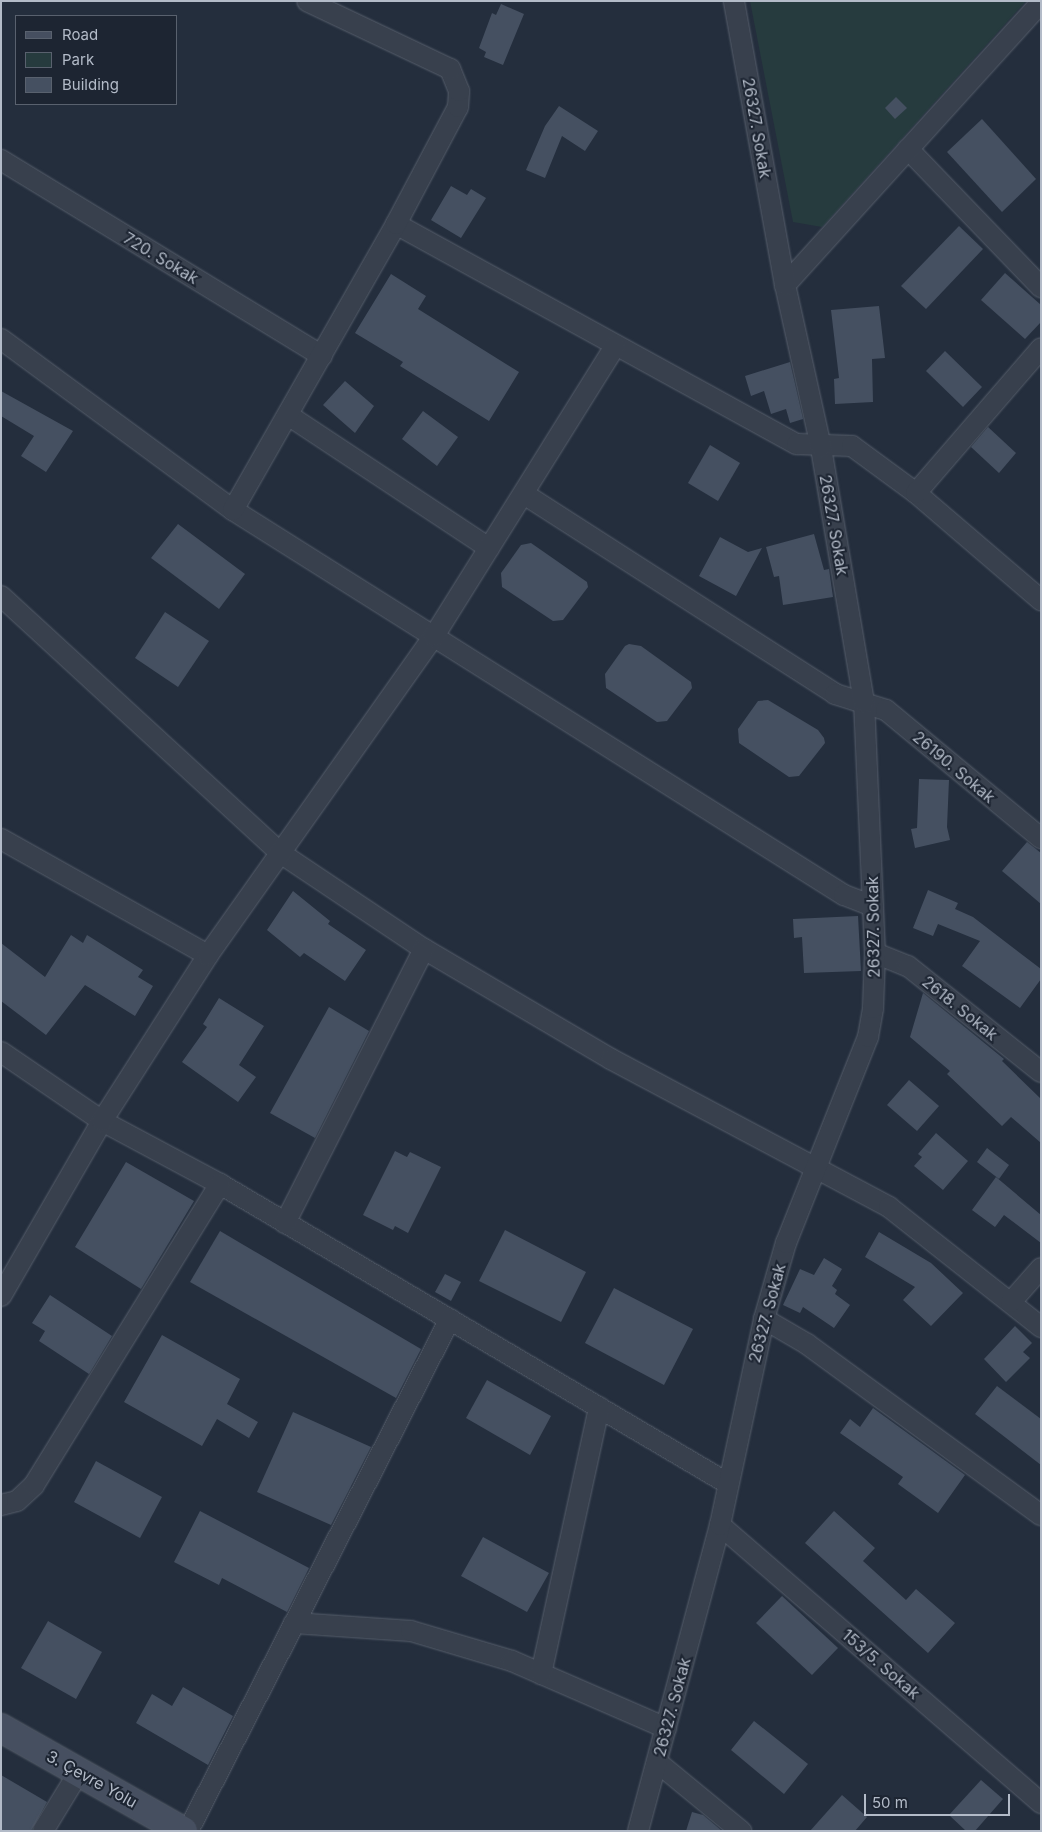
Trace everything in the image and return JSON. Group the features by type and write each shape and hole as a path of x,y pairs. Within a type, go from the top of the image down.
{"main road":[{"name":"3. Çevre Yolu","path":"1,1728 183,1831"}],"street":[{"path":"233,510 396,224 458,107 456,78 450,69 330,6 307,1"},
{"name":"26327. Sokak","path":"638,1831 720,1525 727,1483 764,1319 786,1243 815,1166 868,1037 873,1008 875,953 864,702 821,447 785,285 734,1"},
{"path":"785,285 908,149 1037,17"},
{"path":"908,149 1041,287"},
{"name":"720. Sokak","path":"1,160 322,356"},
{"path":"396,224 615,346 797,444 821,447 852,446 916,493 1041,600"},
{"path":"1,339 233,510 844,895 873,906"},
{"path":"1,1296 102,1121 208,955 282,854 434,636 615,346"},
{"path":"916,493 1041,348"},
{"path":"288,415 490,548"},
{"name":"26190. Sokak","path":"524,494 835,694 886,710 1041,838"},
{"path":"1,596 282,854 424,949 611,1060 815,1166 889,1207 1041,1326"},
{"path":"1,839 208,955"},
{"path":"285,1223 424,949"},
{"name":"2618. Sokak","path":"875,953 908,966 1041,1072"},
{"path":"1,1052 102,1121 220,1184 727,1483"},
{"path":"1,1505 17,1501 34,1485 220,1184"},
{"path":"1011,1302 1041,1268"},
{"path":"188,1831 450,1319"},
{"path":"764,1319 807,1344 1041,1516"},
{"path":"541,1674 599,1407"},
{"name":"153/5. Sokak","path":"720,1525 1041,1803"},
{"path":"294,1623 411,1631 512,1661 666,1728"},
{"path":"657,1762 741,1831"},
{"path":"43,1831 79,1772"}],"green space":[{"path":"750,1 1026,1 822,227 793,222"}],"building":[{"path":"501,4 524,14 503,65 484,57 486,52 479,48 492,13 496,15"},
{"path":"896,97 907,108 895,119 885,108"},
{"path":"559,106 598,131 585,151 562,136 545,178 526,170 545,126"},
{"path":"982,119 1036,179 1002,212 947,152"},
{"path":"451,186 467,195 471,189 486,198 461,238 431,220"},
{"path":"959,226 983,249 926,309 901,286"},
{"path":"1005,273 1041,305 1041,322 1025,339 981,300"},
{"path":"391,274 426,296 418,309 519,372 489,421 400,366 403,362 355,333"},
{"path":"879,306 885,358 872,359 873,402 835,404 834,379 839,378 831,310"},
{"path":"945,351 982,387 963,407 926,371"},
{"path":"790,362 803,419 790,423 786,409 771,414 764,391 751,396 745,376"},
{"path":"345,381 374,406 355,433 323,405"},
{"path":"1,391 73,431 46,472 21,456 34,436 1,416"},
{"path":"423,411 458,437 437,466 402,439"},
{"path":"988,427 1016,453 999,473 971,447"},
{"path":"710,445 740,463 718,501 688,483"},
{"path":"178,524 245,574 219,609 151,558"},
{"path":"814,534 824,570 829,569 833,597 783,605 779,576 774,577 766,547"},
{"path":"720,537 748,552 762,548 736,596 699,576"},
{"path":"531,543 587,582 588,587 563,620 553,621 502,587 501,573 521,545"},
{"path":"165,612 209,641 178,687 135,658"},
{"path":"629,644 641,646 691,682 692,688 667,721 657,722 606,688 605,674 625,646"},
{"path":"768,700 818,730 824,738 825,743 799,776 789,777 739,743 738,729 758,701"},
{"path":"919,779 949,780 947,827 950,840 915,848 911,829 917,828"},
{"path":"1027,842 1041,853 1041,904 1002,871"},
{"path":"928,890 958,903 955,909 973,917 1041,969 1041,979 1020,1008 962,966 980,941 938,924 933,936 913,928"},
{"path":"293,891 330,921 328,924 366,950 345,981 304,953 300,957 267,930"},
{"path":"858,916 861,971 804,973 802,937 794,938 793,919"},
{"path":"71,935 83,943 87,935 143,970 138,977 153,986 135,1016 85,985 46,1035 1,1001 1,943 45,977"},
{"path":"923,993 1004,1059 1002,1061 1041,1099 1041,1143 1011,1117 1002,1126 947,1074 950,1071 910,1037"},
{"path":"219,998 264,1026 239,1065 256,1077 238,1102 182,1062 207,1027 203,1024"},
{"path":"329,1007 369,1031 315,1138 270,1113"},
{"path":"909,1080 939,1106 917,1131 887,1105"},
{"path":"936,1133 968,1161 943,1190 914,1166 922,1157 918,1154"},
{"path":"987,1148 1009,1165 999,1179 977,1162"},
{"path":"395,1151 407,1157 410,1152 441,1167 408,1233 395,1226 393,1230 363,1215"},
{"path":"126,1162 194,1201 141,1289 75,1247"},
{"path":"996,1177 1041,1215 1041,1243 1004,1215 995,1227 972,1210"},
{"path":"505,1230 586,1272 561,1322 479,1281"},
{"path":"220,1231 421,1349 396,1398 190,1282"},
{"path":"879,1232 931,1263 963,1293 931,1326 903,1300 915,1287 865,1257"},
{"path":"824,1258 842,1269 832,1286 837,1290 835,1294 850,1305 834,1328 803,1307 800,1313 783,1305 800,1269 814,1275"},
{"path":"445,1274 461,1282 451,1301 435,1292"},
{"path":"614,1288 693,1329 664,1385 585,1343"},
{"path":"50,1295 112,1336 89,1374 39,1341 45,1331 32,1323"},
{"path":"1015,1326 1032,1343 1023,1352 1030,1358 1006,1382 984,1359"},
{"path":"162,1335 240,1379 227,1404 258,1422 249,1438 217,1419 202,1446 124,1402"},
{"path":"487,1380 551,1416 530,1455 466,1418"},
{"path":"997,1386 1041,1419 1041,1465 975,1414"},
{"path":"873,1408 965,1475 938,1513 898,1484 903,1477 840,1433 850,1419 860,1427"},
{"path":"293,1412 371,1447 331,1525 257,1492"},
{"path":"96,1461 162,1497 140,1538 74,1502"},
{"path":"200,1511 309,1568 287,1612 222,1578 219,1585 174,1562"},
{"path":"834,1511 875,1548 863,1561 906,1600 916,1589 955,1623 928,1653 805,1543"},
{"path":"483,1537 549,1573 527,1612 461,1576"},
{"path":"782,1596 838,1648 812,1675 756,1623"},
{"path":"48,1621 102,1652 76,1699 21,1668"},
{"path":"183,1687 233,1716 208,1765 136,1723 152,1694 172,1706"},
{"path":"754,1721 808,1764 784,1794 731,1750"},
{"path":"1,1775 47,1802 31,1831 1,1831"},
{"path":"981,1780 1003,1799 975,1831 966,1831 949,1815"},
{"path":"842,1795 867,1817 855,1831 810,1831"},
{"path":"692,1812 703,1815 722,1831 686,1831"}]}
